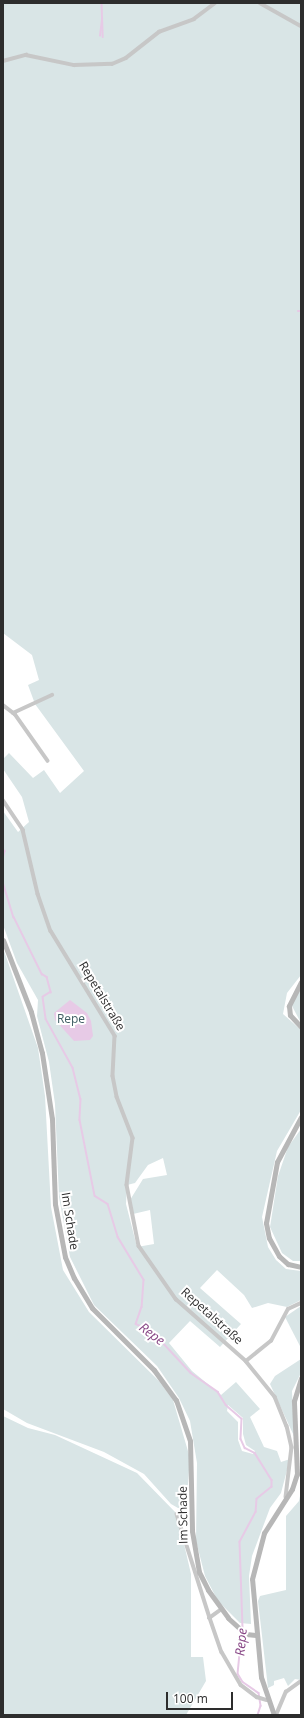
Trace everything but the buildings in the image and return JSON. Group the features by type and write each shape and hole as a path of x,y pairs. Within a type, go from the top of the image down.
{"street":[{"path":"3,61 26,55 74,65 112,64 126,58 159,32 194,19 215,3"},
{"path":"260,3 301,26"},
{"path":"13,713 52,695"},
{"path":"3,705 13,713 48,761"},
{"name":"Repetalstraße","path":"3,800 24,830 38,894 51,931 115,1036 113,1076 117,1097 133,1138 127,1185 139,1246 176,1299 246,1361 271,1390 289,1431 292,1468 286,1496 266,1528 255,1559 252,1599 254,1636 266,1700 275,1715"},
{"name":"Im Schade","path":"3,940 31,1012 42,1053 52,1118 55,1204 65,1257 74,1278 92,1308 154,1370 176,1400 187,1426 192,1454 194,1553 203,1580 221,1610 239,1629 254,1636"},
{"path":"301,982 289,1006 290,1015 301,1027"},
{"path":"301,1117 277,1162 266,1224 269,1238 279,1256 288,1264 301,1267"},
{"name":"Repetalstraße","path":"246,1361 271,1341 288,1309 301,1303"},
{"path":"286,1496 298,1467 294,1402 301,1378"},
{"path":"177,1514 222,1652 238,1681 257,1697 266,1700"},
{"path":"210,1618 221,1610"},
{"name":"Repetalstraße","path":"275,1715 286,1692 300,1682"}],"green space":[{"path":"3,3 301,3 301,975 287,993 283,1014 301,1030 301,1110 277,1151 262,1217 268,1247 276,1260 286,1269 301,1271 301,1300 287,1307 268,1303 252,1308 244,1295 217,1270 200,1288 241,1324 220,1347 190,1321 169,1343 192,1371 221,1395 236,1382 260,1409 250,1417 264,1447 277,1451 281,1462 290,1459 281,1493 270,1508 252,1556 249,1576 251,1624 240,1623 218,1601 205,1576 196,1541 197,1463 190,1421 179,1398 157,1366 94,1305 70,1257 59,1197 55,1104 49,1062 37,1016 38,1000 17,963 3,925 3,811 18,832 29,822 22,797 3,769 3,759 9,753 33,778 44,770 60,793 84,771 35,704 28,685 39,680 32,655 3,633","holes":["163,1158 167,1175 143,1179 130,1200 133,1214 150,1210 154,1244 137,1247 126,1204 127,1185 135,1183 148,1165","228,1405 243,1418 243,1434 246,1445 255,1451 253,1454 242,1451 238,1440 238,1422 227,1411"]},
{"path":"3,948 38,1048 45,1096 51,1207 63,1270 89,1312 159,1381 173,1400 190,1458 186,1508 178,1508 171,1504 144,1474 104,1452 27,1423 3,1409"},
{"path":"301,986 301,1023 292,1006 294,996"},
{"path":"301,1129 301,1261 293,1261 282,1253 270,1227 278,1176 288,1147"},
{"path":"301,1306 301,1348 285,1317"},
{"path":"301,1359 301,1373 292,1391 294,1436 270,1384 275,1376"},
{"path":"3,1416 28,1428 55,1435 137,1473 177,1514 191,1574 191,1657 203,1657 206,1681 186,1715 3,1715"},
{"path":"301,1491 301,1680 295,1679 288,1686 284,1678 274,1681 274,1685 268,1688 258,1601 260,1596 286,1590 286,1516 299,1501"}],"shaded area":[{"path":"70,1000 87,1013 91,1021 93,1036 90,1040 74,1041 55,1020 54,1013"}],"waterway":[{"path":"102,3 103,37"},
{"path":"100,36 102,19"},
{"name":"Repe","path":"3,849 5,851 3,859"},
{"name":"Repe","path":"3,882 14,917 42,974 47,977 51,992 43,997 46,1019 73,1068 81,1099 80,1120 95,1196 108,1204 118,1237 144,1280 142,1307 136,1324 152,1331 191,1373 218,1392 226,1405 242,1419 241,1439 245,1448 255,1453 272,1480 272,1487 257,1499 256,1512 240,1542 243,1630"},
{"name":"Repe","path":"242,1634 238,1674 243,1682 259,1693 261,1706 258,1715"}]}
